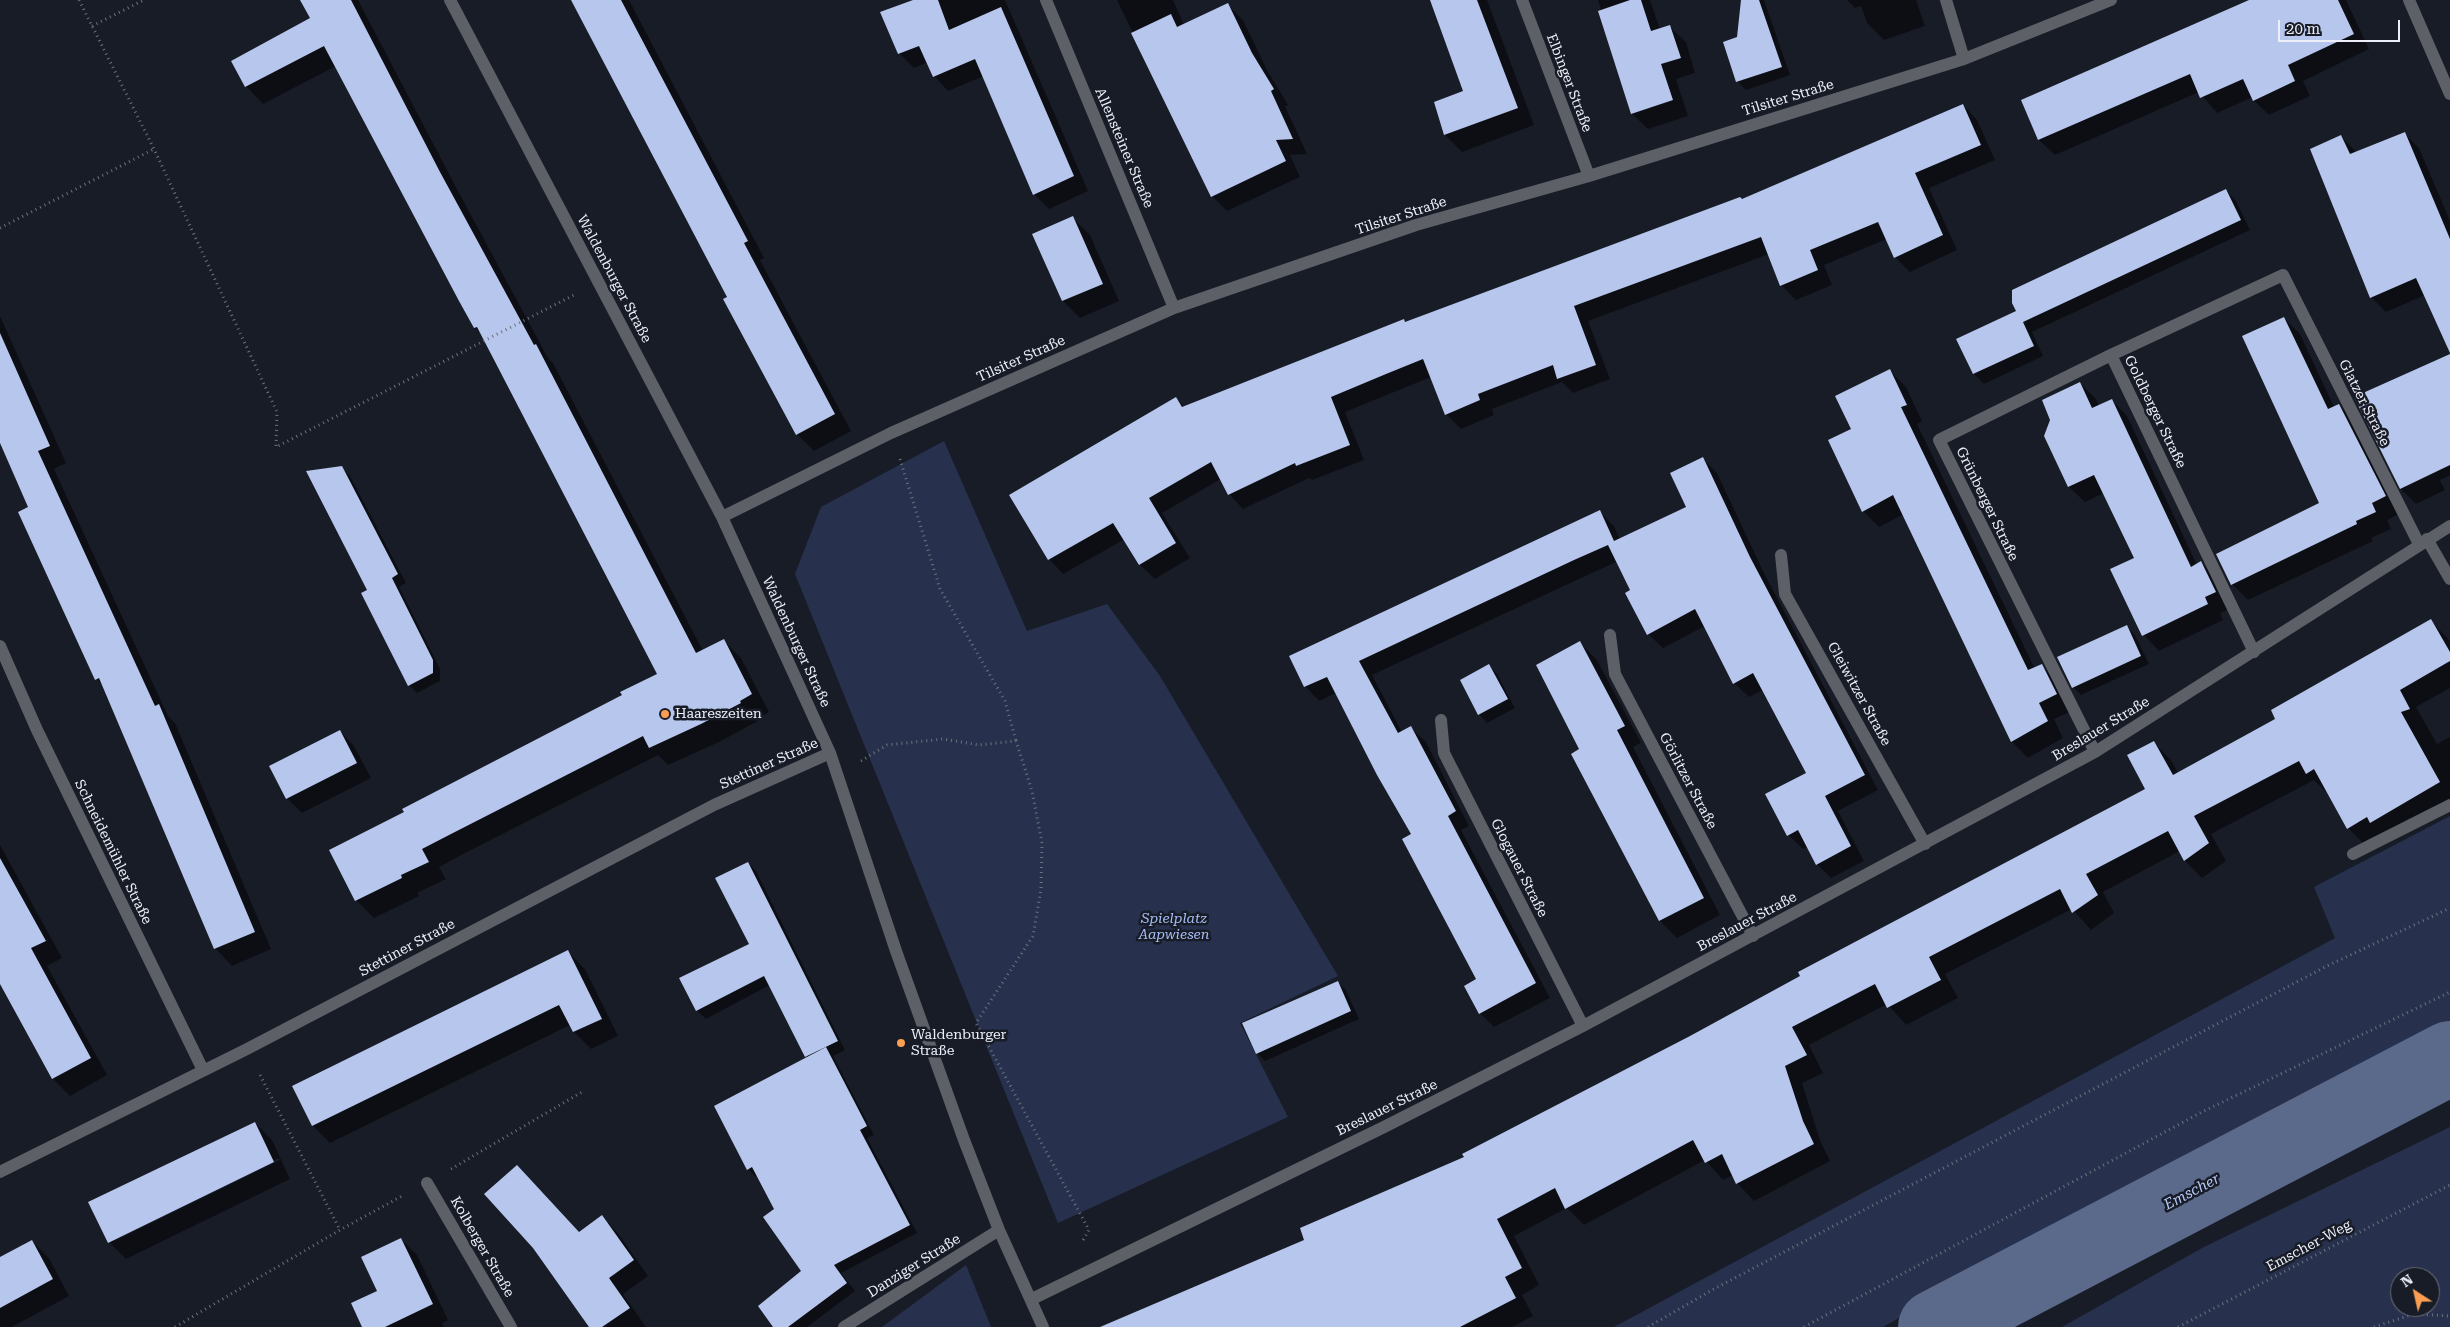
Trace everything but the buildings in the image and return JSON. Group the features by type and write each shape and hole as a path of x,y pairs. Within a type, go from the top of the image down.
{"street":[{"name":"Waldenburger Straße","path":"450,0 722,517 830,753 836,777 896,950 1000,1230 1043,1327"},
{"name":"Allensteiner Straße","path":"1046,0 1174,308"},
{"name":"Elbinger Straße","path":"1522,0 1589,176"},
{"path":"1946,0 1964,59"},
{"name":"Tilsiter Straße","path":"722,517 892,433 1174,308 1416,225 1589,176 1964,59 2111,0"},
{"path":"2409,0 2450,94"},
{"name":"Goldberger Straße","path":"2254,652 2111,355 2283,275"},
{"name":"Glatzer Straße","path":"2283,275 2423,542 2450,579"},
{"name":"Grünberger Straße","path":"2095,752 1939,440 2111,355"},
{"name":"Breslauer Straße","path":"1032,1299 1384,1127 1583,1026 2095,752 2450,526"},
{"name":"Gleiwitzer Straße","path":"1781,555 1785,594 1925,844"},
{"name":"Görlitzer Straße","path":"1610,635 1615,674 1753,936"},
{"name":"Schneidemühler Straße","path":"0,646 37,730 203,1070"},
{"name":"Glogauer Straße","path":"1441,720 1444,753 1583,1026"},
{"name":"Stettiner Straße","path":"0,1172 247,1049 714,805 830,753"},
{"path":"2353,854 2450,805"},
{"name":"Kolberger Straße","path":"427,1183 511,1327"},
{"name":"Danziger Straße","path":"844,1327 1000,1230"}],"path":[{"path":"79,0 154,149 277,412 276,447 599,282"},
{"path":"92,26 144,0"},
{"path":"0,228 154,149"},
{"path":"892,433 940,588 1005,702 1032,790 1042,843 1041,889 1033,936 976,1023 1089,1230 1080,1246"},
{"path":"836,777 887,745 943,739 979,745 1016,741"},
{"path":"1648,1327 1712,1290 2327,966 2450,908"},
{"path":"1804,1327 2200,1113 2450,992"},
{"path":"247,1049 340,1230"},
{"path":"175,1327 582,1092"},
{"name":"Emscher-Weg","path":"2178,1327 2450,1185"},
{"path":"2374,1327 2414,1314 2450,1316"}],"green space":[{"name":"Spielplatz Aapwiesen","path":"944,441 1027,631 1107,604 1160,676 1338,976 1240,1023 1288,1117 1058,1223 795,574 821,507"},
{"path":"2450,816 2450,1022 2202,1146 1883,1327 1614,1327 2335,938 2314,887"},
{"path":"2450,1127 2450,1327 2062,1327 2202,1248"},
{"path":"966,1265 991,1327 882,1327"}],"waterway":[{"name":"Emscher","path":"1935,1327 2450,1058"}],"place":[{"name":"Haareszeiten","path":"665,714"},
{"name":"Waldenburger Straße","path":"901,1043"}]}
